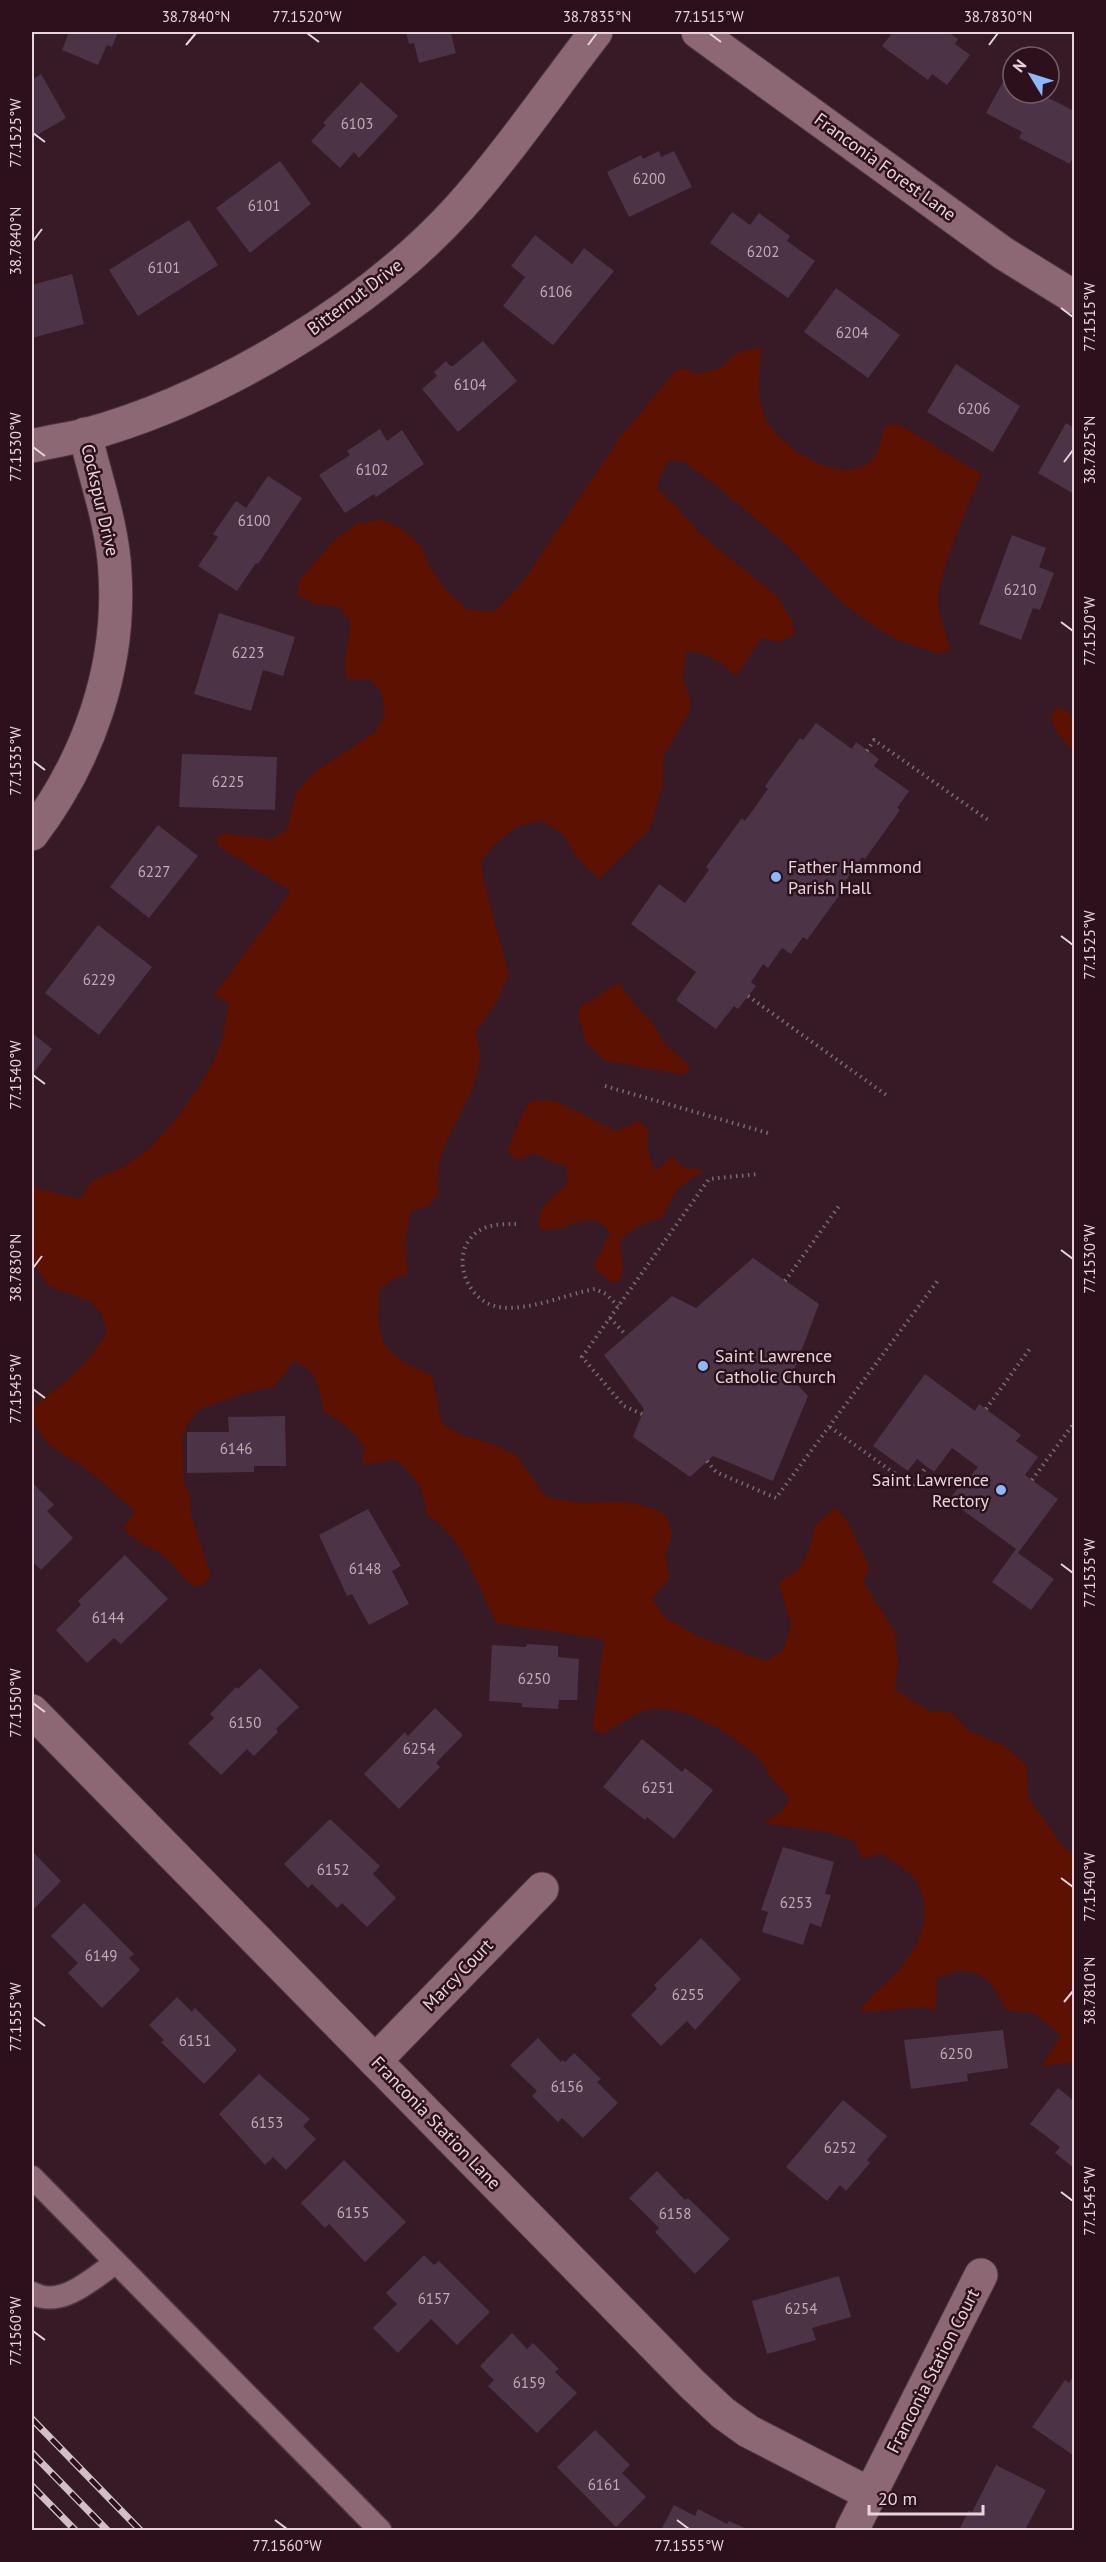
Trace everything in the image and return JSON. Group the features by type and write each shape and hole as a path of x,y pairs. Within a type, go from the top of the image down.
{"street":[{"name":"Bitternut Drive","path":"32,446 85,434 138,417 236,374 310,331 384,277 459,208 485,178 596,32"},
{"name":"Franconia Forest Lane","path":"698,32 1003,253 1074,297"},
{"name":"Cockspur Drive","path":"32,834 58,798 89,739 102,701 114,628 116,574 112,545 85,434"},
{"name":"Franconia Station Lane","path":"32,1711 723,2413 748,2431 870,2494"},
{"name":"Marcy Court","path":"375,2061 542,1889"},
{"name":"Franconia Station Court","path":"852,2530 981,2275"}],"lane":[{"path":"32,2177 380,2530"},
{"path":"32,2293 38,2297 54,2297 77,2290 115,2263"}],"path":[{"path":"867,751 874,740 991,822"},
{"path":"748,996 890,1097"},
{"path":"605,1086 768,1133"},
{"path":"642,1414 624,1406 582,1357 709,1179 758,1174"},
{"path":"785,1281 839,1206"},
{"path":"516,1224 485,1227 471,1238 465,1247 464,1277 470,1289 479,1298 491,1305 510,1308 595,1289 606,1294 618,1306"},
{"path":"707,1461 716,1472 776,1498 939,1279"},
{"path":"610,1318 626,1335"},
{"path":"986,1409 1031,1347"},
{"path":"1032,1480 1074,1423"},
{"path":"830,1427 912,1486 927,1466"}],"shaded area":[{"path":"761,347 759,390 764,415 781,439 811,460 844,470 859,468 874,457 880,445 884,426 898,424 981,474 955,539 939,591 940,615 951,648 940,654 895,639 865,620 840,601 790,548 713,483 684,462 668,460 660,476 657,489 676,506 700,534 777,596 792,620 795,634 779,642 761,638 736,677 714,658 701,653 686,652 683,679 690,699 690,711 664,755 662,787 650,829 599,879 577,858 564,835 540,820 516,827 493,846 481,862 483,878 509,975 497,1001 476,1032 480,1049 477,1073 441,1157 437,1175 438,1194 428,1207 411,1210 405,1242 407,1275 397,1277 380,1288 379,1324 384,1341 394,1355 432,1376 442,1424 464,1436 490,1443 516,1455 546,1497 583,1503 637,1504 666,1515 673,1535 665,1553 669,1578 652,1599 665,1617 697,1636 766,1661 783,1650 791,1625 778,1582 799,1569 809,1549 815,1525 835,1508 847,1521 870,1568 863,1581 895,1632 898,1664 895,1689 931,1712 951,1712 969,1731 1005,1746 1027,1766 1028,1797 1064,1848 1074,1854 1074,2062 1042,2066 1061,2035 1033,2013 1006,2010 987,1980 971,1972 961,1971 937,1978 936,2010 923,2007 860,2012 872,1996 903,1965 918,1941 924,1915 924,1902 920,1889 912,1876 882,1854 861,1858 855,1841 827,1832 763,1823 781,1812 789,1800 786,1793 750,1750 698,1718 670,1710 657,1709 629,1718 603,1734 594,1730 593,1722 604,1639 496,1623 460,1549 439,1524 426,1514 421,1489 413,1477 395,1459 362,1465 364,1446 349,1428 324,1412 316,1381 301,1365 293,1361 274,1387 244,1393 198,1410 187,1425 182,1440 184,1483 190,1495 190,1512 211,1575 203,1585 193,1586 166,1558 129,1534 123,1528 135,1512 96,1477 44,1439 35,1419 34,1406 75,1373 107,1332 102,1315 92,1302 48,1286 39,1272 32,1256 32,1184 40,1189 80,1199 91,1181 123,1167 151,1147 176,1119 209,1071 223,1038 228,1003 214,995 291,891 219,847 216,839 223,833 273,839 287,829 296,793 313,773 375,732 385,715 381,692 369,679 346,679 345,665 350,621 339,607 315,604 297,595 300,579 336,538 358,523 383,520 402,529 421,546 430,567 447,591 467,609 494,612 521,584 620,437 676,370 686,369 697,374 721,368 736,353"},
{"path":"1055,708 1067,710 1074,720 1074,753 1058,734 1050,718"},
{"path":"620,983 665,1044 691,1069 683,1075 605,1060 591,1048 584,1038 578,1014 581,1005 592,1001"},
{"path":"533,1100 556,1101 616,1131 640,1121 648,1130 648,1150 655,1171 672,1156 683,1167 704,1170 678,1188 662,1218 639,1226 620,1241 623,1271 618,1283 610,1281 595,1269 595,1263 610,1233 602,1224 585,1220 558,1229 540,1228 539,1220 543,1208 567,1183 566,1166 549,1161 536,1153 516,1160 507,1151 521,1117"}],"building":[{"path":"69,32 118,32 112,47 107,45 98,65 62,50"},
{"path":"406,32 459,32 451,34 456,53 419,63 414,43 409,44"},
{"path":"893,32 948,32 958,39 955,44 970,55 947,85 932,74 928,80 882,46"},
{"path":"41,74 66,118 32,138 32,80"},
{"path":"361,82 398,116 359,158 354,152 340,168 311,141 326,125 323,123"},
{"path":"1001,86 1001,105 1061,104 1074,111 1074,154 1070,164 1019,138 1022,132 986,113"},
{"path":"659,151 661,157 674,151 692,187 629,217 607,172 641,155 643,159"},
{"path":"280,161 311,204 250,253 216,208"},
{"path":"732,212 750,225 759,213 790,236 787,241 815,261 788,298 710,243"},
{"path":"189,220 218,265 138,316 109,270"},
{"path":"535,235 572,264 584,248 614,271 553,345 503,306 525,277 511,266"},
{"path":"72,274 84,324 32,338 32,285"},
{"path":"836,288 900,335 868,378 804,332"},
{"path":"483,341 517,381 458,432 422,389 437,376 434,372 446,361 453,366"},
{"path":"956,364 1020,406 993,452 927,412"},
{"path":"1066,423 1074,428 1074,494 1038,473"},
{"path":"380,429 387,441 402,430 424,464 376,497 374,494 345,513 319,475 350,455 347,451"},
{"path":"268,476 302,498 237,591 198,566 218,537 213,534 236,501 246,508"},
{"path":"1012,535 1046,548 1039,567 1054,573 1040,610 1033,608 1021,640 979,624"},
{"path":"219,613 295,637 283,676 263,670 251,711 194,694"},
{"name":"Father Hammond Parish Hall","path":"816,723 852,749 856,742 879,759 874,766 909,791 897,808 900,810 865,859 862,857 840,889 843,890 807,940 803,937 791,954 782,948 768,968 763,964 751,982 756,986 738,1009 734,1006 716,1029 676,1000 696,972 631,924 659,884 685,903 709,870 706,867 742,818 745,821 768,789 765,786 800,738 803,740"},
{"path":"182,754 277,757 275,810 179,807"},
{"path":"158,825 198,856 149,918 110,887"},
{"path":"98,925 152,967 99,1035 45,993"},
{"path":"32,1033 52,1049 32,1075"},
{"name":"Saint Lawrence Catholic Church","path":"753,1258 819,1304 791,1378 808,1396 773,1481 713,1456 690,1477 633,1437 644,1409 604,1355 672,1296 696,1308"},
{"name":"Saint Lawrence Rectory","path":"925,1374 975,1411 979,1404 1021,1435 1016,1441 1038,1457 1025,1475 1058,1499 1018,1553 1054,1579 1031,1610 992,1582 1016,1549 949,1500 967,1476 969,1478 978,1467 952,1448 934,1472 917,1459 908,1471 873,1446"},
{"path":"285,1416 286,1466 254,1466 254,1472 187,1473 187,1432 229,1432 228,1417"},
{"path":"32,1482 54,1505 47,1511 73,1538 41,1570 32,1561"},
{"path":"368,1509 401,1566 392,1571 409,1604 369,1625 352,1594 347,1596 319,1535"},
{"path":"125,1555 168,1599 121,1644 114,1638 87,1663 56,1630 81,1605 78,1601"},
{"path":"527,1644 558,1646 558,1657 579,1659 577,1700 559,1700 558,1709 522,1707 522,1703 489,1701 492,1645 526,1647"},
{"path":"260,1668 299,1707 276,1729 278,1732 254,1756 247,1749 221,1775 188,1743 214,1718 210,1714 236,1687 238,1689"},
{"path":"435,1708 463,1735 436,1763 440,1767 399,1809 364,1774 405,1732 408,1736"},
{"path":"642,1739 682,1772 685,1768 713,1790 674,1839 647,1817 645,1820 603,1787"},
{"path":"330,1819 380,1866 373,1874 396,1898 367,1927 342,1903 337,1908 312,1884 308,1888 284,1864"},
{"path":"783,1847 834,1862 825,1894 831,1895 821,1927 810,1923 803,1945 762,1932 768,1912 761,1910"},
{"path":"32,1851 61,1881 32,1911"},
{"path":"84,1903 134,1954 129,1958 140,1970 102,2008 68,1973 78,1963 51,1936"},
{"path":"701,1938 741,1979 695,2030 687,2021 661,2046 631,2015 657,1989 654,1985"},
{"path":"177,1997 192,2012 195,2008 237,2050 204,2084 161,2042 164,2040 149,2025"},
{"path":"1003,2030 1008,2068 967,2074 968,2081 911,2089 904,2040"},
{"path":"538,2038 561,2062 563,2060 565,2062 574,2053 601,2079 597,2082 618,2103 583,2138 562,2118 558,2122 532,2096 537,2091 510,2065"},
{"path":"259,2074 310,2119 303,2126 316,2139 286,2170 273,2157 265,2165 219,2114"},
{"path":"1058,2088 1074,2101 1074,2168 1055,2153 1060,2147 1030,2124"},
{"path":"843,2100 887,2136 867,2160 870,2163 846,2191 840,2185 827,2201 786,2167"},
{"path":"344,2160 406,2222 365,2262 329,2224 325,2228 301,2203"},
{"path":"657,2171 685,2200 688,2198 730,2239 695,2274 655,2232 659,2228 629,2198"},
{"path":"424,2255 434,2265 439,2261 490,2312 457,2345 431,2319 398,2353 373,2328 397,2304 386,2293"},
{"path":"839,2276 851,2317 812,2328 816,2340 767,2354 752,2301"},
{"path":"512,2333 527,2349 533,2343 559,2369 555,2372 577,2393 537,2433 488,2386 494,2380 480,2366"},
{"path":"1074,2375 1073,2455 1032,2427 1065,2380 1069,2383"},
{"path":"595,2430 630,2465 622,2473 646,2497 616,2527 557,2467"},
{"path":"996,2465 1046,2490 1025,2530 959,2530 969,2510 972,2512"},
{"path":"674,2505 695,2516 698,2509 727,2524 729,2521 749,2530 661,2530"}],"railway":[{"path":"32,2419 140,2530"},
{"path":"32,2453 107,2530"},
{"path":"32,2486 75,2530"}],"place":[{"name":"Father Hammond Parish Hall","path":"776,877"},
{"name":"Saint Lawrence Catholic Church","path":"703,1366"},
{"name":"Saint Lawrence Rectory","path":"1001,1490"}]}
